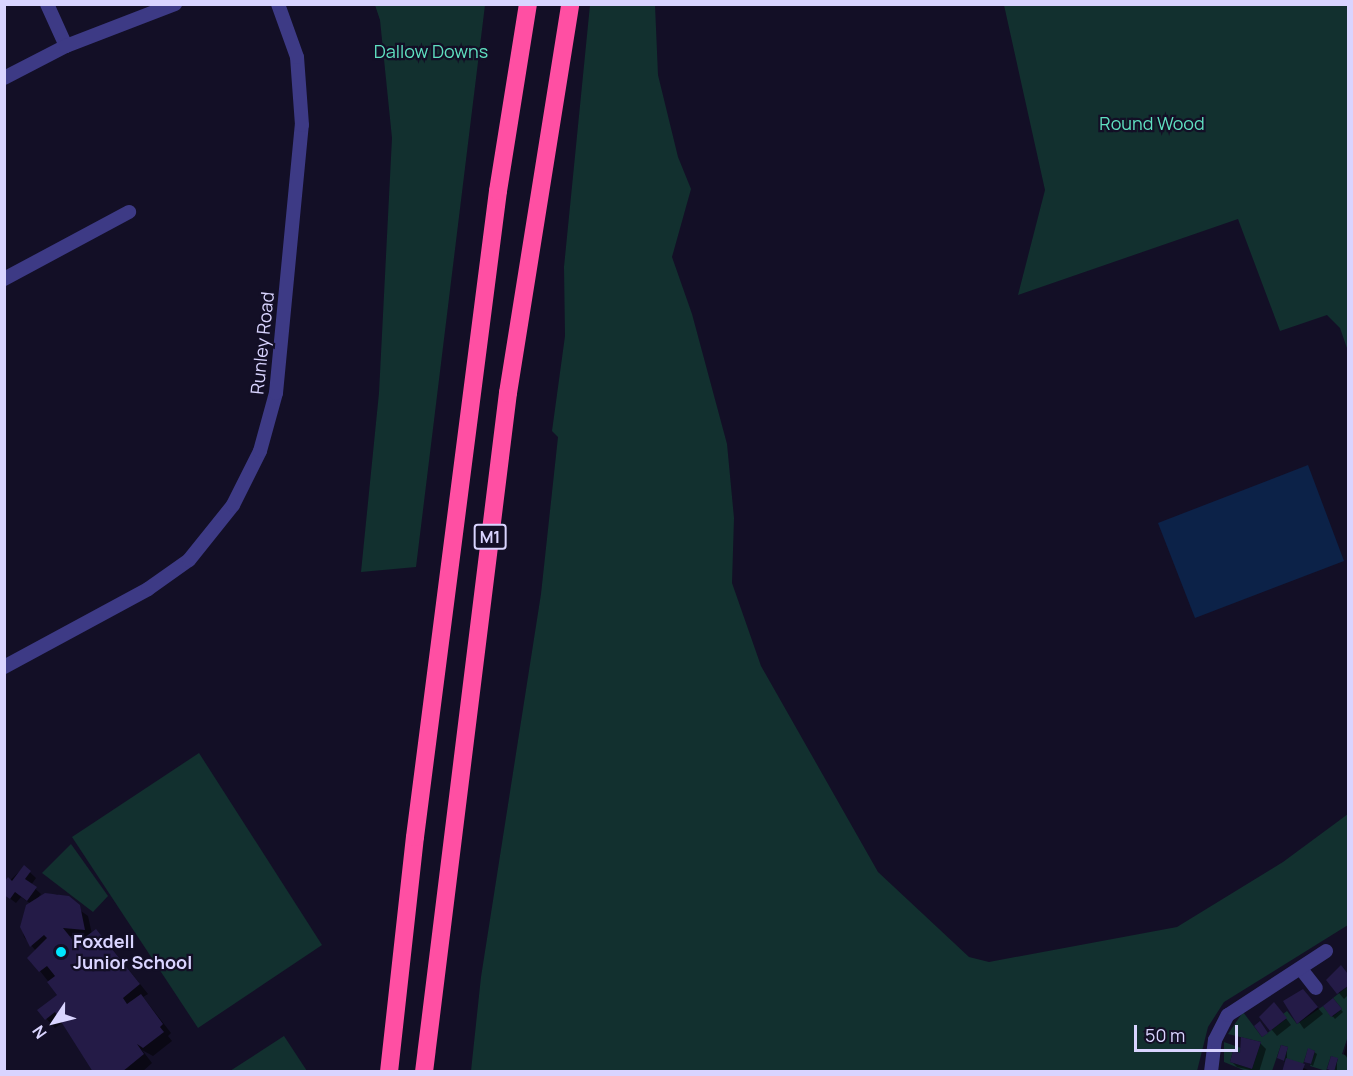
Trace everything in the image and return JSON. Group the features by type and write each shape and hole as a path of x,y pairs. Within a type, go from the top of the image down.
{"highway":[{"name":"M1","path":"389,1071 414,837 498,191 528,4"},
{"name":"M1","path":"424,1071 508,393 570,4"}],"street":[{"path":"47,4 66,46"},
{"path":"4,78 66,46 175,4"},
{"name":"Runley Road","path":"4,668 148,589 189,560 233,506 260,451 276,393 302,125 297,57 278,4"},
{"path":"4,279 129,212"},
{"path":"1212,1071 1215,1040 1228,1015 1245,1000 1301,969 1326,951"},
{"path":"1301,969 1316,988"}],"green space":[{"name":"Dallow Downs","path":"375,5 485,5 416,567 361,572 379,393 392,138 380,20"},
{"path":"590,5 655,5 658,75 678,157 691,189 672,257 692,314 727,444 734,518 732,583 761,666 878,872 969,957 989,962 1177,927 1283,862 1348,814 1348,925 1224,1002 1208,1027 1197,1071 471,1071 481,977 541,594 558,437 552,431 565,336 564,267"},
{"name":"Round Wood","path":"1004,5 1348,5 1348,351 1340,328 1327,315 1280,331 1238,219 1018,295 1045,190"},
{"path":"199,753 322,945 198,1028 72,837"},
{"path":"71,844 108,896 93,912 42,873"},
{"path":"1348,986 1348,1036 1342,1054 1348,1056 1348,1071 1334,1071 1338,1059 1331,1056 1326,1071 1310,1066 1315,1051 1308,1049 1303,1064 1284,1061 1288,1047 1281,1045 1272,1071 1246,1071 1224,1062 1224,1042 1241,1048 1240,1053 1233,1051 1230,1062 1252,1069 1261,1042 1228,1034 1243,1012 1262,1037 1286,1019 1283,1014 1287,1011 1297,1024 1323,1006 1332,1017 1342,1009 1333,998"},
{"path":"284,1036 307,1071 230,1071"}],"water":[{"path":"1308,465 1344,561 1195,618 1158,523"}],"building":[{"path":"24,865 31,871 25,879 37,887 27,901 15,892 10,899 4,895 4,882 8,877 12,881"},
{"path":"45,893 69,896 80,905 85,930 63,928 76,944 96,929 140,984 123,998 127,1004 141,994 163,1024 160,1027 164,1032 143,1048 137,1044 144,1054 122,1072 93,1072 55,1012 45,1020 37,1010 57,995 47,982 55,976 47,966 39,972 27,958 47,938 44,935 30,947 20,927 26,905"},
{"path":"1341,965 1348,974 1348,986 1337,994 1326,980"},
{"path":"1303,989 1318,1007 1297,1024 1283,1001"},
{"path":"1333,998 1342,1009 1331,1017 1323,1006"},
{"path":"1274,1002 1287,1018 1270,1031 1259,1017"},
{"path":"1260,1021 1268,1033 1262,1037 1254,1026"},
{"path":"1241,1037 1261,1042 1252,1069 1230,1062 1233,1051 1240,1053"},
{"path":"1281,1045 1288,1047 1284,1061 1277,1058"},
{"path":"1308,1048 1315,1051 1311,1064 1304,1062"},
{"path":"1331,1056 1338,1058 1334,1072 1327,1069"},
{"path":"1286,1058 1305,1064 1302,1072 1282,1072"}],"place":[{"name":"Foxdell Junior School","path":"61,952"}]}
